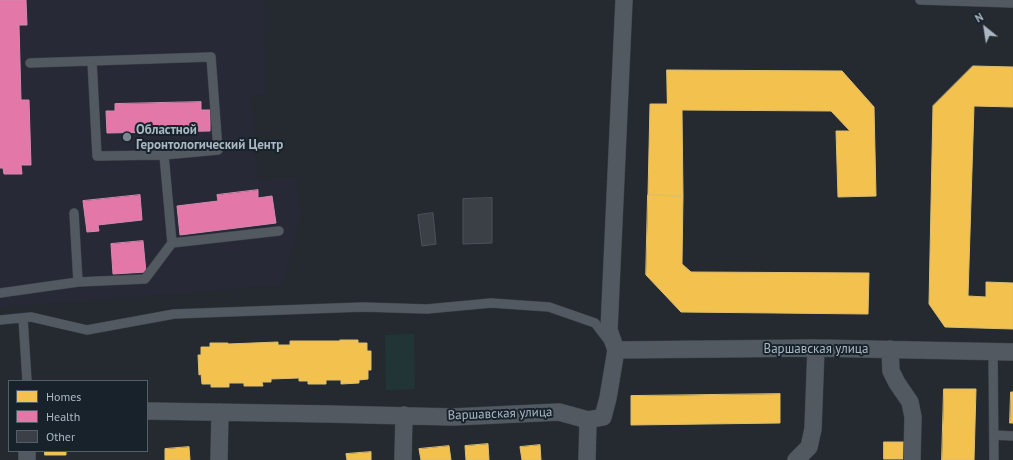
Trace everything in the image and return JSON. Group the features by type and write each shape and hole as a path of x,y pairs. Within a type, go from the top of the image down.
{"street":[{"path":"587,460 588,420 603,417 608,398 616,350 609,330 624,0"},
{"path":"796,460 809,447 813,429 816,348"},
{"name":"Варшавская улица","path":"616,350 816,348 1013,352"},
{"path":"890,349 891,371 910,402 913,416 912,460"},
{"name":"Варшавская улица","path":"148,411 453,417 559,412 588,420"},
{"path":"219,460 220,412"},
{"path":"403,460 404,415"}],"lane":[{"path":"920,0 1013,3"},
{"path":"30,63 211,57 218,150 164,155 97,156 92,61"},
{"path":"0,293 78,282 145,279 172,243 164,155"},
{"path":"74,214 78,282"},
{"path":"172,243 278,231"},
{"path":"0,320 31,317 87,330 174,314 363,306 427,309 498,303 549,307 595,323 616,350"},
{"path":"23,318 27,380"},
{"path":"993,351 994,460"},
{"path":"994,435 1013,436"}],"shaded area":[{"name":"Областной Геронтологический Центр","path":"0,0 264,0 266,94 251,97 258,181 296,177 301,217 282,285 0,307"}],"green space":[{"path":"414,334 415,389 386,390 385,335"}],"building: Homes":[{"path":"973,66 1013,67 1013,107 974,106 968,296 986,297 986,282 1013,283 1013,329 945,327 929,304 933,106"},
{"path":"667,70 842,71 874,107 876,196 838,197 836,131 850,131 831,111 682,110 683,196 648,195 650,104 667,104"},
{"path":"648,195 683,196 682,264 691,272 869,273 868,314 681,312 646,275"},
{"path":"358,340 358,343 367,343 367,351 371,351 371,370 368,370 368,379 359,380 359,383 341,384 341,380 326,380 326,384 308,384 308,381 299,381 299,378 271,379 271,382 262,382 263,386 244,386 244,383 229,383 229,387 211,387 211,384 202,384 201,374 199,375 198,355 201,355 201,347 210,347 210,343 228,344 278,342 278,345 290,345 290,341"},
{"path":"944,389 976,389 974,460 942,460"},
{"path":"1011,392 1013,392 1013,423 1010,423"},
{"path":"780,394 780,423 631,425 631,396"},
{"path":"884,442 904,442 903,459 884,459"},
{"path":"488,444 489,460 466,460 465,446"},
{"path":"540,445 541,460 522,460 520,447"},
{"path":"449,446 451,460 421,460 419,449"},
{"path":"189,447 190,460 165,460 165,449"},
{"path":"45,452 66,452 66,455 45,455"},
{"path":"371,452 371,460 347,460 346,454"}],"building: Health":[{"path":"0,0 26,0 27,25 19,25 21,100 29,100 31,165 21,165 22,174 4,174 3,168 0,168"},
{"path":"201,102 201,110 210,110 210,131 107,133 106,111 115,111 115,104"},
{"path":"258,190 258,198 272,196 276,223 180,235 177,206 218,201 217,195"},
{"path":"140,195 142,220 98,225 99,231 87,232 83,201"},
{"path":"143,241 146,272 113,274 111,244"}],"building: Other":[{"path":"492,198 492,243 463,244 463,199"},
{"path":"433,213 436,244 422,246 418,215"}],"place":[{"name":"Областной Геронтологический Центр","path":"127,137"}]}
